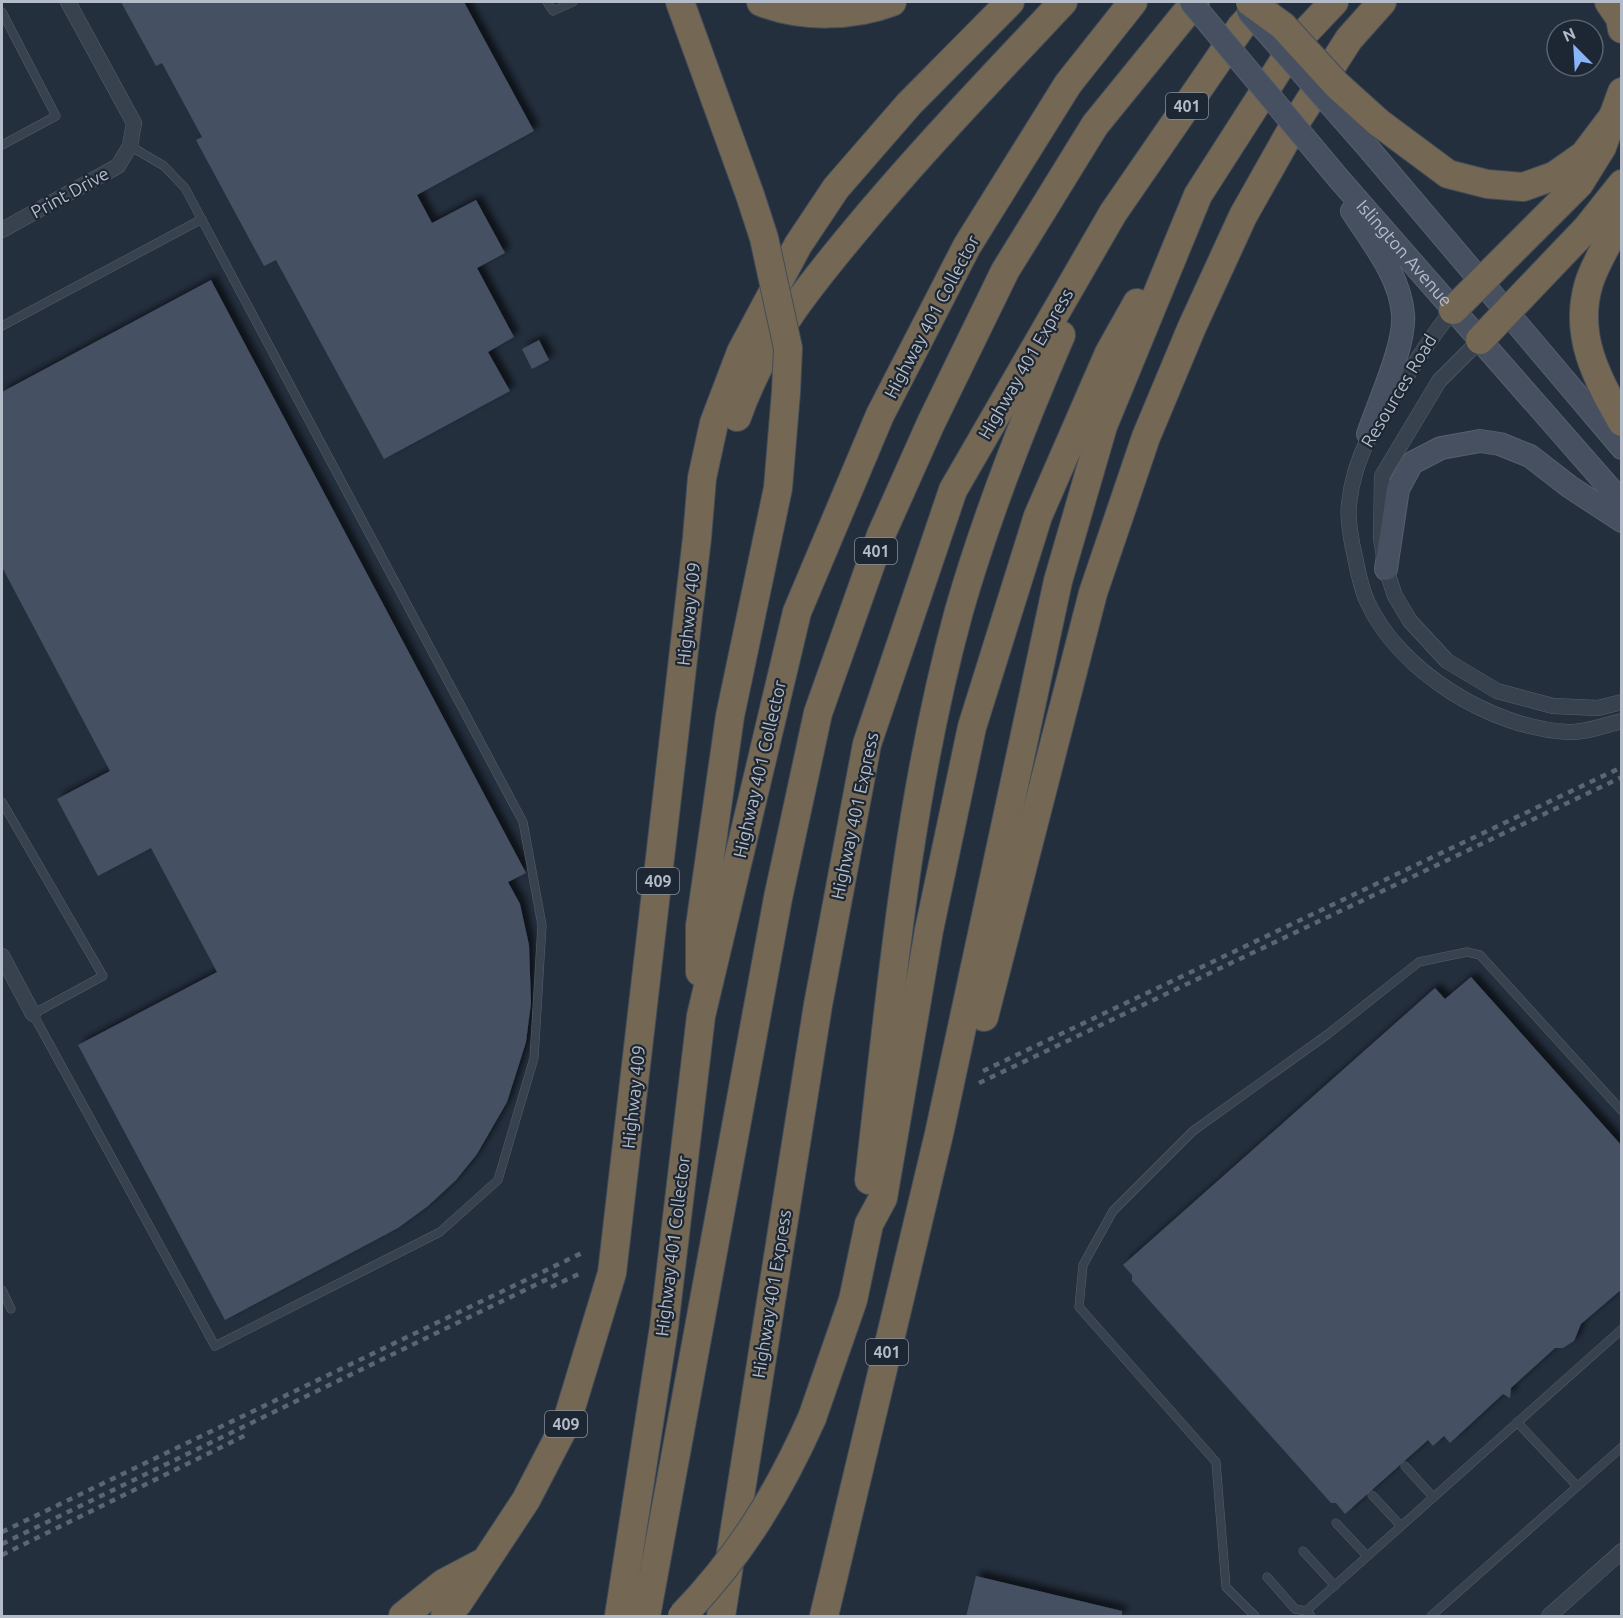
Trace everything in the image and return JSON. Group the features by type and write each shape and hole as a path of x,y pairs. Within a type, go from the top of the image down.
{"highway":[{"path":"680,2 764,238 789,348 778,488 730,716 700,926 701,1016"},
{"path":"761,2 780,9 812,12 869,11 892,2"},
{"path":"697,538 702,478 714,423 741,352 798,245 836,188 909,104 1010,2"},
{"path":"697,538 747,390 778,330 813,280 924,149 1063,2"},
{"name":"Highway 401 Collector","path":"619,1617 664,1328 701,1016 797,612 880,415 967,246 1068,84 1133,2"},
{"name":"401","path":"646,1617 778,898 818,712 881,535 931,423 1005,271 1095,125 1193,2"},
{"path":"1250,2 1283,26 1337,85 1371,132 1448,174 1487,183 1523,187 1554,176 1584,155 1618,103"},
{"name":"Highway 401 Express","path":"721,1617 818,1005 867,744 953,490 1113,213 1241,27 1264,2"},
{"name":"401","path":"824,1617 953,1070 1058,581 1103,426 1198,195 1296,42 1334,2"},
{"path":"953,1070 980,1031 1093,593 1146,437 1243,216 1296,122 1349,39 1382,2"},
{"path":"1609,2 1620,18 1622,29"},
{"path":"1453,310 1578,184 1602,147 1618,103"},
{"path":"1480,340 1587,228 1622,184"},
{"path":"869,1224 883,1198 929,930 972,727 1038,516 1109,353 1198,195"},
{"path":"682,1617 748,1539 786,1475 812,1418 853,1300 869,1224 867,1197 905,872 921,782 959,612 1016,438 1113,213"},
{"path":"1622,217 1590,281 1583,323 1593,368 1622,422"},
{"name":"Highway 409","path":"445,1617 487,1561 525,1500 567,1421 612,1273 697,538"},
{"path":"403,1617 444,1584 487,1561"}],"main road":[{"name":"Islington Avenue","path":"1193,2 1340,179 1622,502"},
{"path":"1240,2 1371,132 1481,282 1622,448"},
{"path":"1340,179 1352,211 1391,273 1403,314 1401,337 1368,434"},
{"path":"1386,569 1398,489 1412,463 1441,448 1480,441 1500,444 1530,456 1570,488 1622,521"}],"street":[{"path":"68,2 134,123 130,146"},
{"name":"Print Drive","path":"2,230 118,166 130,146"},
{"name":"Resources Road","path":"1453,310 1437,329 1368,434 1356,466 1350,495 1350,537 1367,600 1384,631 1407,656 1438,682 1497,717 1571,733 1622,721"},
{"name":"Resources Road","path":"1480,340 1439,381 1382,476 1381,538 1386,569 1395,596 1410,621 1441,655 1471,677 1497,691 1553,706 1598,708 1622,702"},
{"path":"2,956 33,1014"},
{"path":"1549,1617 1622,1551"}],"lane":[{"path":"547,2 553,11 573,2"},
{"path":"2,12 56,116 2,144"},
{"path":"2,802 103,976 33,1014 215,1346 441,1232 498,1180 534,1058 542,925 523,822 185,188 164,166 130,146"},
{"path":"2,326 202,219"},
{"path":"1255,1617 1226,1587 1216,1462 1079,1307 1083,1265 1113,1211 1193,1131 1328,1034 1419,962 1467,952 1480,955 1622,1111"},
{"path":"2,1290 11,1309"},
{"path":"1267,1577 1295,1609 1309,1614 1367,1556 1622,1329"},
{"path":"1517,1422 1577,1486"},
{"path":"1431,1617 1622,1447"},
{"path":"1405,1466 1433,1497"},
{"path":"1372,1496 1401,1526"},
{"path":"1336,1523 1367,1556"},
{"path":"1303,1551 1335,1586"}],"building":[{"path":"121,2 464,2 534,131 417,195 432,223 476,200 505,253 477,268 514,337 488,352 510,391 384,459 276,260 264,266 196,140 202,137 162,63 156,66"},
{"path":"211,280 526,873 508,882 520,904 529,945 531,1003 526,1042 507,1102 477,1154 456,1180 428,1206 398,1228 225,1320 78,1045 217,972 151,848 98,876 57,799 110,771 2,567 2,392"},
{"path":"539,340 549,360 532,369 522,349"},
{"path":"1471,977 1622,1146 1622,1289 1581,1324 1574,1341 1563,1348 1555,1348 1511,1388 1510,1398 1503,1394 1450,1443 1444,1436 1433,1446 1428,1440 1345,1514 1336,1503 1331,1503 1132,1281 1132,1275 1123,1265 1435,988 1445,999"},
{"path":"976,1576 1122,1611 1122,1617 966,1617"}],"railway":[{"path":"983,1071 1622,767"},
{"path":"979,1083 1622,777"},
{"path":"2,1532 586,1251"},
{"path":"2,1544 560,1273"},
{"path":"551,1287 581,1273"},
{"path":"2,1555 246,1435"}]}
